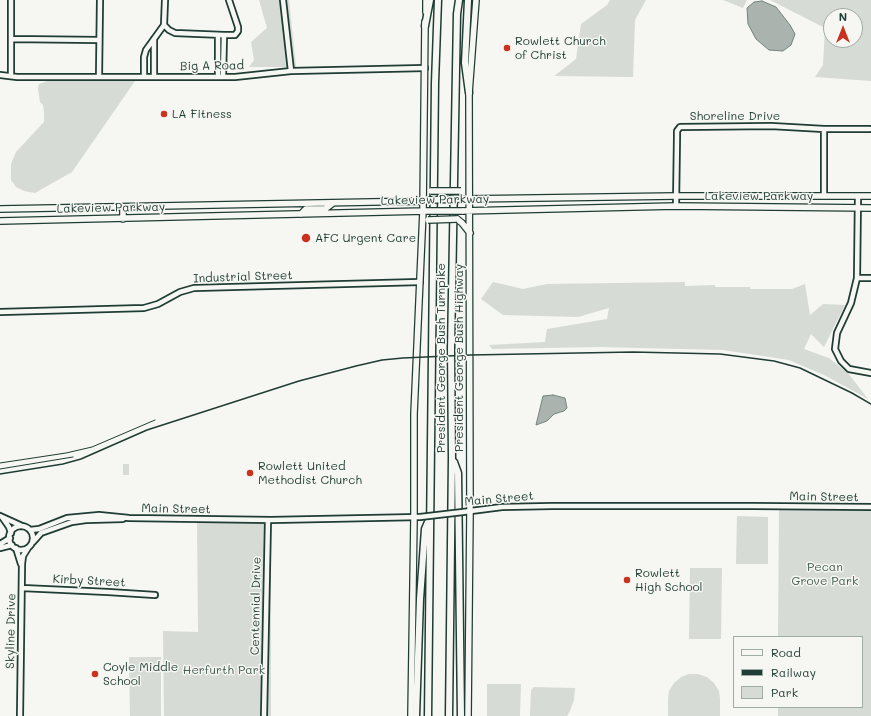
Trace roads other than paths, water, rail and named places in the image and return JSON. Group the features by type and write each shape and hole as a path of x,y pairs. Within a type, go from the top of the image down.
{"highway":[{"path":"425,26 430,0"},
{"name":"President George Bush Turnpike","path":"428,716 434,83 438,0"},
{"name":"President George Bush Turnpike","path":"449,716 452,458 451,341 457,22 459,0"},
{"path":"468,0 465,63 469,93"},
{"path":"452,458 458,473 461,716"},
{"path":"416,716 420,599 425,530 430,517"}],"main road":[{"path":"411,716 417,517 414,414 422,225 425,211 423,174 426,0"},
{"name":"President George Bush Highway","path":"468,716 470,511 469,93 476,0"},
{"path":"423,174 425,187 428,191 461,191 465,187 470,176"},
{"name":"Lakeview Parkway","path":"0,209 573,197 871,196"},
{"path":"573,197 573,208"},
{"path":"301,214 306,209 325,209 333,203"},
{"path":"240,205 240,216"},
{"name":"Lakeview Parkway","path":"0,222 676,206 871,208"},
{"path":"123,207 123,219"},
{"path":"422,225 428,220 457,219 470,233"}],"street":[{"path":"11,0 11,75"},
{"path":"99,77 100,0"},
{"path":"144,77 144,57 146,50 164,25 165,0"},
{"path":"164,25 172,32 218,35 235,34 238,31 238,27 229,0"},
{"path":"283,0 291,71"},
{"path":"218,35 218,77"},
{"path":"223,77 224,35"},
{"path":"11,39 99,40"},
{"path":"154,39 154,77"},
{"name":"Big A Road","path":"0,75 11,75 17,77 235,77 291,71 425,68"},
{"name":"Shoreline Drive","path":"676,206 677,131 680,127 771,126 824,129 870,129"},
{"path":"824,129 824,196"},
{"path":"858,196 857,278 851,303 837,333 836,349 840,361 849,369 871,373"},
{"path":"857,278 871,278"},
{"name":"Industrial Street","path":"0,312 144,308 158,304 180,292 194,288 420,282"},
{"name":"Main Street","path":"30,530 39,529 59,521 78,516 106,515 129,518 268,520 417,517 502,507 552,506 753,506 871,508"},
{"path":"1,517 30,530 33,542"},
{"path":"1,517 9,527 10,536 14,547"},
{"name":"Main Street","path":"28,548 41,533 72,522 86,520 121,520 129,518"},
{"name":"Centennial Drive","path":"264,716 268,520"},
{"path":"0,544 10,536 16,528 23,527"},
{"path":"0,548 14,547 22,550 28,548"},
{"name":"Skyline Drive","path":"14,547 20,557 22,570"},
{"name":"Skyline Drive","path":"20,716 22,570 23,556 28,548"},
{"name":"Kirby Street","path":"22,588 155,595"}],"tram line":[{"path":"0,463 66,453 92,447 155,420"},
{"path":"0,469 73,457"}],"railway":[{"path":"0,474 63,464 81,459 147,430 299,381 382,360 403,358 470,355 633,352 720,354 774,361 800,368 852,393 871,404"}],"place":[{"name":"Rowlett Church of Christ","path":"507,48"},
{"name":"LA Fitness","path":"164,114"},
{"name":"AFC Urgent Care","path":"306,238"},
{"name":"Rowlett United Methodist Church","path":"250,473"},
{"name":"Rowlett High School","path":"627,580"},
{"name":"Coyle Middle School","path":"95,674"}],"park label":[{"name":"Pecan Grove Park","path":"825,574"},
{"name":"Herfurth Park","path":"224,670"}]}
